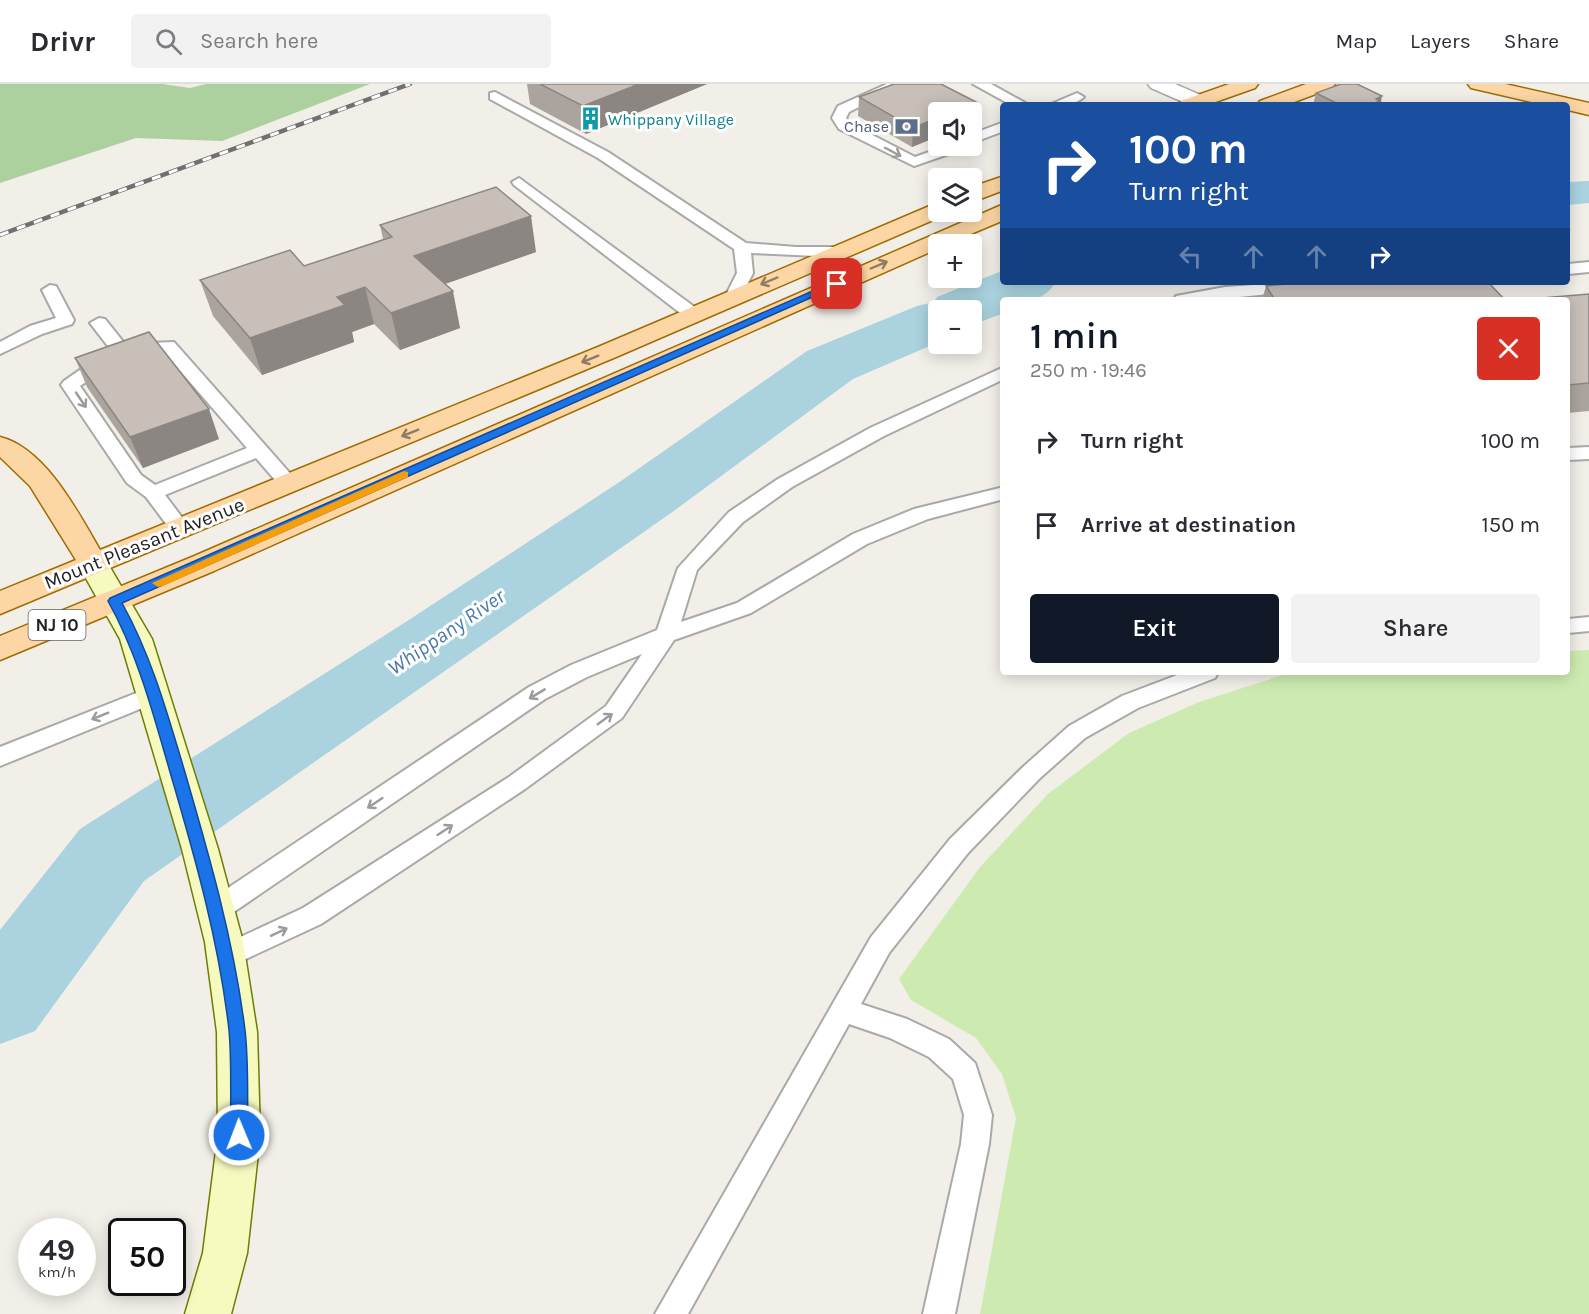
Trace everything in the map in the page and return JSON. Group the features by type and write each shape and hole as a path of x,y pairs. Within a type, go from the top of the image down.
{"main road":[{"path":"1196,102 1248,84"},
{"path":"1274,102 1310,86 1345,84"},
{"path":"1478,84 1558,102"},
{"path":"1570,105 1589,109"},
{"path":"982,191 1000,184"},
{"name":"NJ 10","path":"0,650 1000,213"},
{"name":"NJ 10","path":"288,483 694,315 928,214"},
{"path":"0,445 23,459 72,525 136,639 200,849 216,910 237,1032 239,1135 225,1253 208,1314"},
{"name":"Mount Pleasant Avenue","path":"0,603 288,483"}],"street":[{"path":"1158,84 1191,102"}],"lane":[{"path":"898,84 843,109 839,118 844,126 914,162 930,156"},
{"path":"980,84 1016,102"},
{"path":"495,96 603,155 742,247 796,252 838,252"},
{"path":"1064,102 1077,97"},
{"path":"982,136 1000,128"},
{"path":"519,182 694,315"},
{"path":"733,297 745,273 742,247"},
{"path":"1570,269 1589,267"},
{"path":"1198,297 1225,292 1315,286"},
{"path":"0,349 36,330 71,325 50,290"},
{"path":"99,323 120,350"},
{"path":"180,528 153,493 134,479 70,385 120,350 168,346 288,483"},
{"path":"225,956 312,916 517,783 614,712 666,635 688,568 736,517 785,483 877,432 1000,374"},
{"path":"153,493 259,450"},
{"path":"1570,454 1589,453"},
{"path":"216,910 537,693 579,672 666,635 744,608 860,538 921,514 1000,494"},
{"path":"1570,626 1589,624"},
{"path":"671,1314 880,945 959,846 1031,773 1077,732 1130,702 1199,675"},
{"path":"0,757 156,700"},
{"path":"842,1010 897,1028 939,1048 965,1072 978,1115 975,1144 939,1314"}],"green space":[{"path":"0,84 163,84 190,88 206,84 370,84 222,141 136,138 0,183"},
{"path":"1589,650 1589,1314 980,1314 1016,1118 1002,1074 976,1038 911,1000 899,979 980,867 1048,794 1129,733 1199,702 1283,675 1570,675 1570,651"}],"water":[{"path":"1589,181 1589,203 1570,205 1570,182"},
{"path":"73,848 93,945 0,1043 0,935"}],"building":[{"path":"540,84 639,84 583,106"},
{"path":"894,84 941,84 976,102 928,102 928,122 913,128 859,97"},
{"path":"1341,84 1357,84 1382,96 1376,99 1380,101 1378,102 1334,102 1316,93"},
{"path":"496,187 531,216 414,256 453,291 391,313 365,287 337,297 345,305 250,338 200,280 290,250 304,266 392,237 380,225"},
{"path":"1491,285 1502,297 1273,297 1266,286"},
{"path":"1589,294 1589,383 1570,385 1570,297 1553,297"},
{"path":"149,332 209,409 130,437 75,358"}],"waterway":[{"name":"Whippany River","path":"982,300 1019,285"},
{"name":"Whippany River","path":"0,1001 112,855 429,645 646,497 830,365 928,324"}],"railway":[{"path":"0,235 410,84"}],"slow traffic":[{"path":"158,583 404,474"}],"place":[{"name":"Whippany Village","path":"590,119"},
{"name":"Chase","path":"907,126"}],"route":[{"path":"239,1135 237,1032 224,942 200,849 158,706 136,639 114,601 203,564 837,284"}]}
